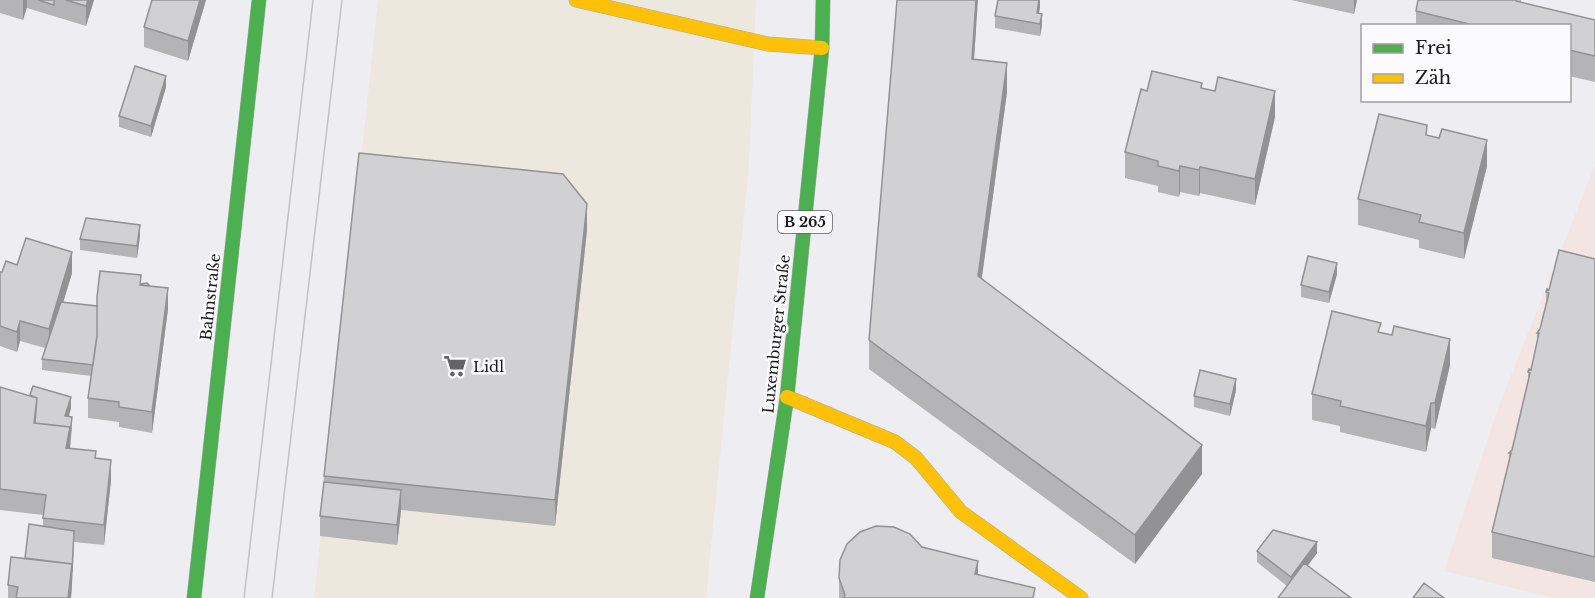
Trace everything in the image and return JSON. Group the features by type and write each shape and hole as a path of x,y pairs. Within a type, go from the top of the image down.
{"street":[{"name":"Bahnstraße","path":"194,598 259,0"},
{"path":"576,0 768,44 822,48"},
{"name":"Luxemburger Straße","path":"757,598 787,397 822,48 823,0"},
{"path":"787,397 895,442 916,458 961,512 1081,598"}],"shaded area":[{"path":"378,0 756,0 749,165 706,598 314,598"},
{"path":"1595,165 1595,598 1554,598 1444,571 1498,408"}],"building":[{"path":"38,0 54,0 54,5"},
{"path":"66,0 88,0 86,6"},
{"path":"152,0 200,0 188,41 144,27"},
{"path":"897,0 976,0 972,59 1007,63 978,276 1202,445 1135,535 869,340"},
{"path":"998,0 1039,0 1037,13 1042,14 1040,24 995,16"},
{"path":"1418,0 1516,0 1595,20 1595,56 1571,50 1571,24 1469,24 1416,11"},
{"path":"135,66 166,76 151,126 119,116"},
{"path":"1152,71 1202,83 1201,88 1215,91 1218,77 1275,91 1255,179 1200,167 1199,170 1180,166 1179,171 1158,166 1158,161 1125,152 1141,89 1147,91"},
{"path":"1379,114 1427,125 1426,135 1439,138 1442,129 1487,140 1464,233 1419,222 1421,215 1358,199"},
{"name":"Lidl","path":"359,153 563,174 587,204 555,500 324,476"},
{"path":"86,218 140,225 137,246 80,239"},
{"path":"26,238 72,252 49,329 20,321 17,332 0,326 0,272 6,261 17,265"},
{"path":"1559,250 1595,259 1595,557 1492,532 1511,453 1509,453 1512,450 1530,373 1528,372 1529,369 1531,370 1539,333 1537,333 1549,293 1546,292 1547,289 1549,290"},
{"path":"1308,256 1337,263 1329,292 1301,285"},
{"path":"100,271 141,275 140,285 168,288 152,412 119,407 119,402 88,398 97,335"},
{"path":"61,302 97,306 97,336 93,365 42,359"},
{"path":"1332,311 1381,323 1378,332 1392,335 1394,326 1450,339 1435,403 1431,403 1426,426 1340,406 1341,401 1312,394"},
{"path":"1200,370 1236,379 1230,404 1194,396"},
{"path":"33,386 71,397 65,416 72,417 70,435 70,427 35,423 37,398 30,395"},
{"path":"0,387 37,398 34,423 70,427 66,448 96,451 95,458 111,460 104,525 43,518 46,495 0,489"},
{"path":"324,482 401,490 397,525 320,516"},
{"path":"29,524 74,531 72,572 72,564 25,558"},
{"path":"876,526 894,527 910,534 922,547 978,561 975,574 1035,588 1033,598 844,598 839,578 840,560 847,544 860,532"},
{"path":"1273,530 1317,542 1291,577 1257,551"},
{"path":"11,557 72,564 68,598 16,598 18,587 8,585"},
{"path":"1304,563 1351,598 1278,598"},
{"path":"1424,583 1444,598 1413,598"}],"tram line":[{"path":"244,598 313,0"},
{"path":"272,598 342,0"}],"traffic: fast":[{"path":"194,598 259,0"},
{"path":"757,598 787,397 822,48 823,0"}],"traffic: slow":[{"path":"576,0 768,44 822,48"},
{"path":"787,397 895,442 916,458 961,512 1081,598"}],"place":[{"name":"Lidl","path":"455,366"}]}
